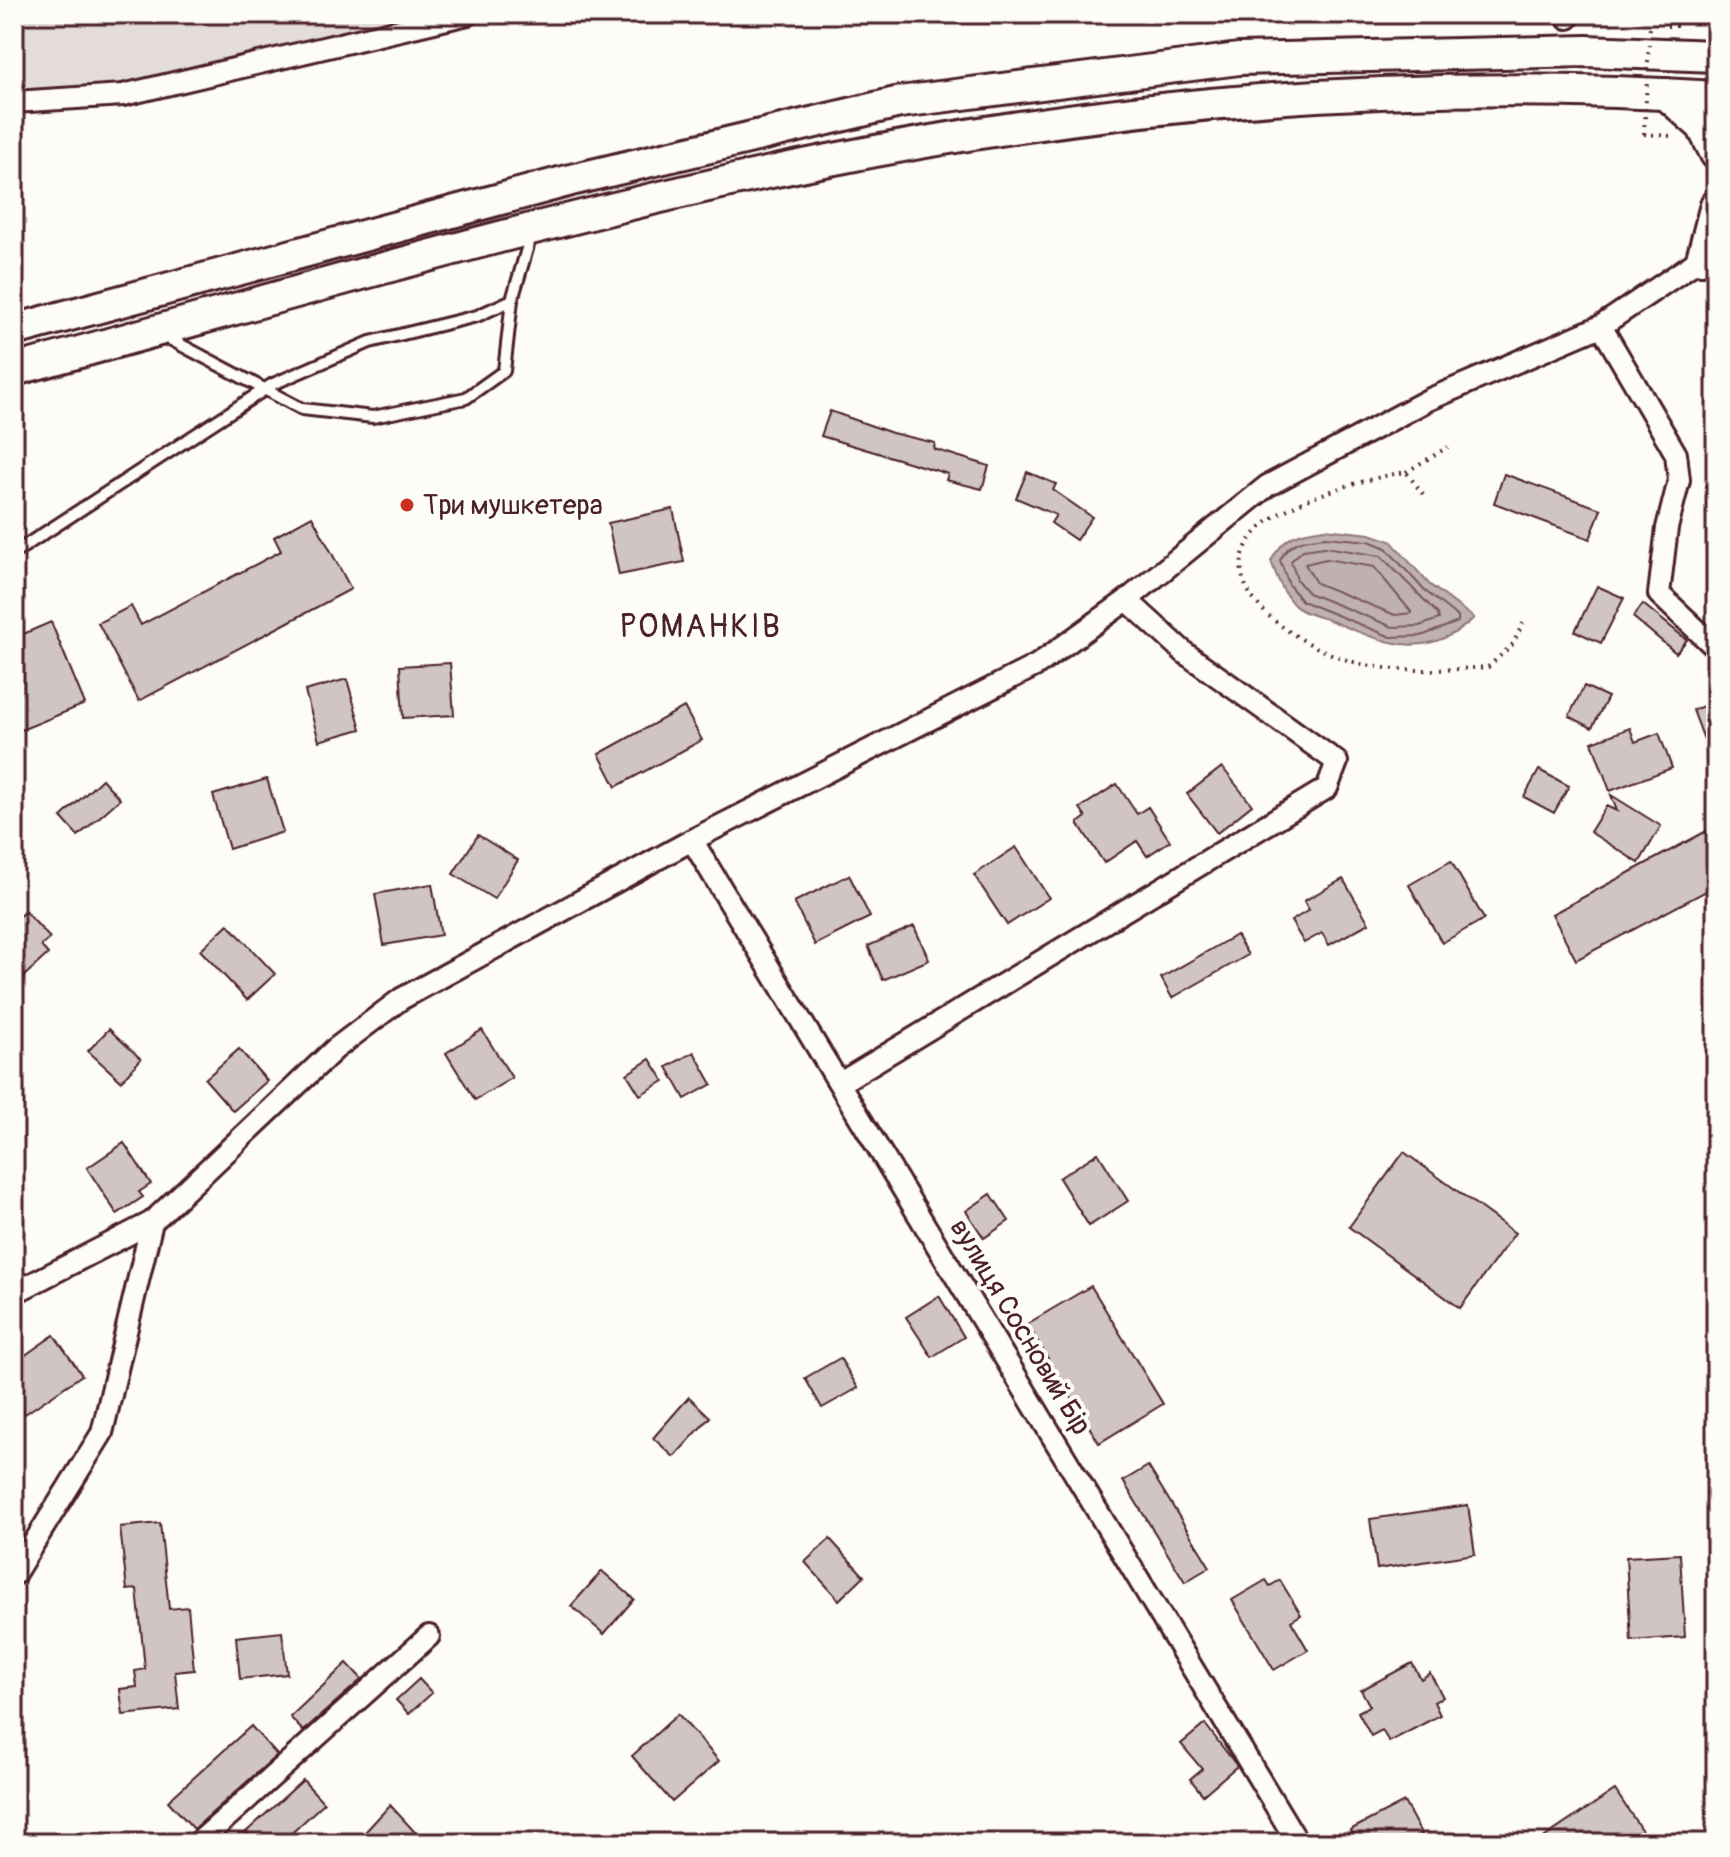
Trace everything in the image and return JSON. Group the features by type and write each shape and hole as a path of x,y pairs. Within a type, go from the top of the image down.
{"main road":[{"path":"14,330 571,180 900,102 1239,59 1586,51 1716,56"},
{"path":"14,370 533,229 823,161 1049,123 1216,103 1391,92 1716,97"},
{"path":"1666,94 1702,126 1716,154"},
{"path":"1709,253 1716,205"}],"street":[{"path":"14,102 123,95 468,14"},
{"path":"14,1293 152,1222 335,1049 401,999 692,840 1037,665 1127,600 1267,486 1428,400 1601,326 1709,253"},
{"path":"1601,326 1676,454 1679,480 1667,528 1659,594 1716,648"},
{"path":"840,1083 1327,788 1337,762 1185,653 1127,600"},
{"name":"вулиця Сосновий Бір","path":"692,840 1298,1843"},
{"path":"14,1575 102,1433 152,1222"},
{"path":"198,1843 429,1636"}],"lane":[{"path":"156,331 302,409 373,417 466,398 504,371 512,300 533,229"},
{"path":"14,553 265,390 370,342 477,316 512,300"}],"path":[{"path":"1650,26 1644,134 1670,136"},
{"path":"1448,447 1406,472 1367,478 1260,527 1243,554 1244,581 1261,611 1284,632 1360,663 1408,669 1488,667 1513,644 1523,623"},
{"path":"1406,472 1423,494"}],"shaded area":[{"path":"14,14 488,14 123,95 14,105"}],"water":[{"path":"1325,529 1370,534 1391,541 1429,584 1474,618 1457,632 1439,640 1406,644 1388,642 1298,608 1283,590 1271,561 1281,546 1293,537"}],"building":[{"path":"830,411 892,433 935,443 934,449 989,466 982,489 946,480 948,474 821,436"},
{"path":"1027,472 1056,484 1053,490 1092,517 1076,540 1051,523 1056,515 1016,498"},
{"path":"1504,474 1601,509 1590,539 1494,503"},
{"path":"673,509 684,562 619,575 608,523"},
{"path":"312,516 351,589 139,701 98,623 131,606 141,625 281,551 274,537"},
{"path":"1597,586 1624,598 1601,643 1575,631"},
{"path":"1643,604 1687,640 1676,653 1633,617"},
{"path":"51,622 85,704 14,733 14,671 21,668 14,651 14,638"},
{"path":"450,663 454,715 403,718 400,666"},
{"path":"347,679 361,729 319,741 305,691"},
{"path":"1584,686 1608,697 1592,728 1569,716"},
{"path":"1716,701 1716,765 1714,766 1693,710"},
{"path":"684,707 702,740 616,787 599,754"},
{"path":"1630,728 1635,742 1659,733 1672,768 1610,791 1592,742"},
{"path":"1222,767 1252,805 1217,833 1187,794"},
{"path":"1539,770 1569,786 1554,813 1524,797"},
{"path":"102,779 120,799 78,836 61,817"},
{"path":"267,779 283,832 229,849 213,795"},
{"path":"1117,784 1137,814 1148,807 1170,841 1147,856 1137,841 1104,863 1078,823 1086,817 1080,808"},
{"path":"1611,795 1661,826 1639,863 1590,832 1606,806 1617,811"},
{"path":"1716,826 1716,886 1576,960 1552,914"},
{"path":"478,835 518,860 494,899 453,874"},
{"path":"1016,847 1049,898 1007,925 974,875"},
{"path":"1451,861 1484,919 1442,943 1409,885"},
{"path":"849,875 870,917 815,945 794,902"},
{"path":"1343,879 1369,923 1329,945 1322,933 1304,943 1291,921 1309,910 1304,901"},
{"path":"432,884 441,935 384,945 375,894"},
{"path":"25,911 50,938 41,946 48,954 22,978 14,968 14,921"},
{"path":"228,924 275,974 247,1000 200,950"},
{"path":"914,926 929,960 883,980 868,946"},
{"path":"1236,935 1248,955 1172,998 1161,978"},
{"path":"109,1029 141,1059 121,1081 88,1051"},
{"path":"482,1030 512,1078 475,1100 446,1053"},
{"path":"239,1049 267,1081 233,1111 205,1079"},
{"path":"694,1052 712,1084 685,1099 667,1067"},
{"path":"650,1059 664,1081 640,1095 627,1074"},
{"path":"124,1143 151,1184 139,1192 143,1197 117,1214 87,1168"},
{"path":"1404,1152 1515,1233 1460,1308 1349,1227"},
{"path":"1098,1153 1128,1201 1089,1226 1059,1178"},
{"path":"991,1194 1009,1221 984,1238 966,1211"},
{"path":"1091,1286 1163,1404 1099,1443 1027,1324"},
{"path":"939,1296 964,1337 932,1357 906,1317"},
{"path":"54,1335 82,1375 25,1414 14,1399 14,1363"},
{"path":"840,1358 858,1388 822,1408 805,1378"},
{"path":"689,1397 710,1417 674,1457 653,1438"},
{"path":"1148,1466 1210,1567 1185,1582 1123,1481"},
{"path":"1468,1505 1475,1554 1377,1569 1370,1519"},
{"path":"160,1523 169,1609 188,1607 194,1670 175,1672 179,1709 123,1715 120,1689 137,1687 135,1671 145,1669 137,1589 127,1590 120,1527"},
{"path":"830,1539 864,1576 839,1600 805,1562"},
{"path":"1680,1554 1685,1637 1631,1641 1626,1557"},
{"path":"602,1571 634,1599 604,1634 571,1606"},
{"path":"1266,1580 1270,1586 1280,1580 1301,1615 1291,1621 1308,1650 1274,1670 1232,1600"},
{"path":"282,1632 287,1674 240,1679 236,1637"},
{"path":"347,1663 362,1679 303,1731 290,1717"},
{"path":"1412,1663 1421,1679 1430,1673 1443,1697 1434,1702 1440,1715 1389,1742 1382,1730 1371,1736 1358,1712 1370,1706 1361,1690"},
{"path":"419,1679 432,1693 409,1714 396,1700"},
{"path":"678,1714 719,1761 672,1802 632,1756"},
{"path":"1205,1724 1237,1766 1203,1795 1190,1779 1202,1769 1181,1744"},
{"path":"251,1726 277,1755 194,1829 168,1801"},
{"path":"303,1780 324,1803 281,1843 257,1843 246,1832"},
{"path":"1615,1790 1650,1843 1536,1843"},
{"path":"1404,1802 1422,1835 1408,1843 1357,1843 1350,1830"},
{"path":"390,1805 425,1843 355,1843"}],"place":[{"name":"Три мушкетера","path":"407,505"}],"district":[{"name":"РОМАНКІВ","path":"701,627"}]}
